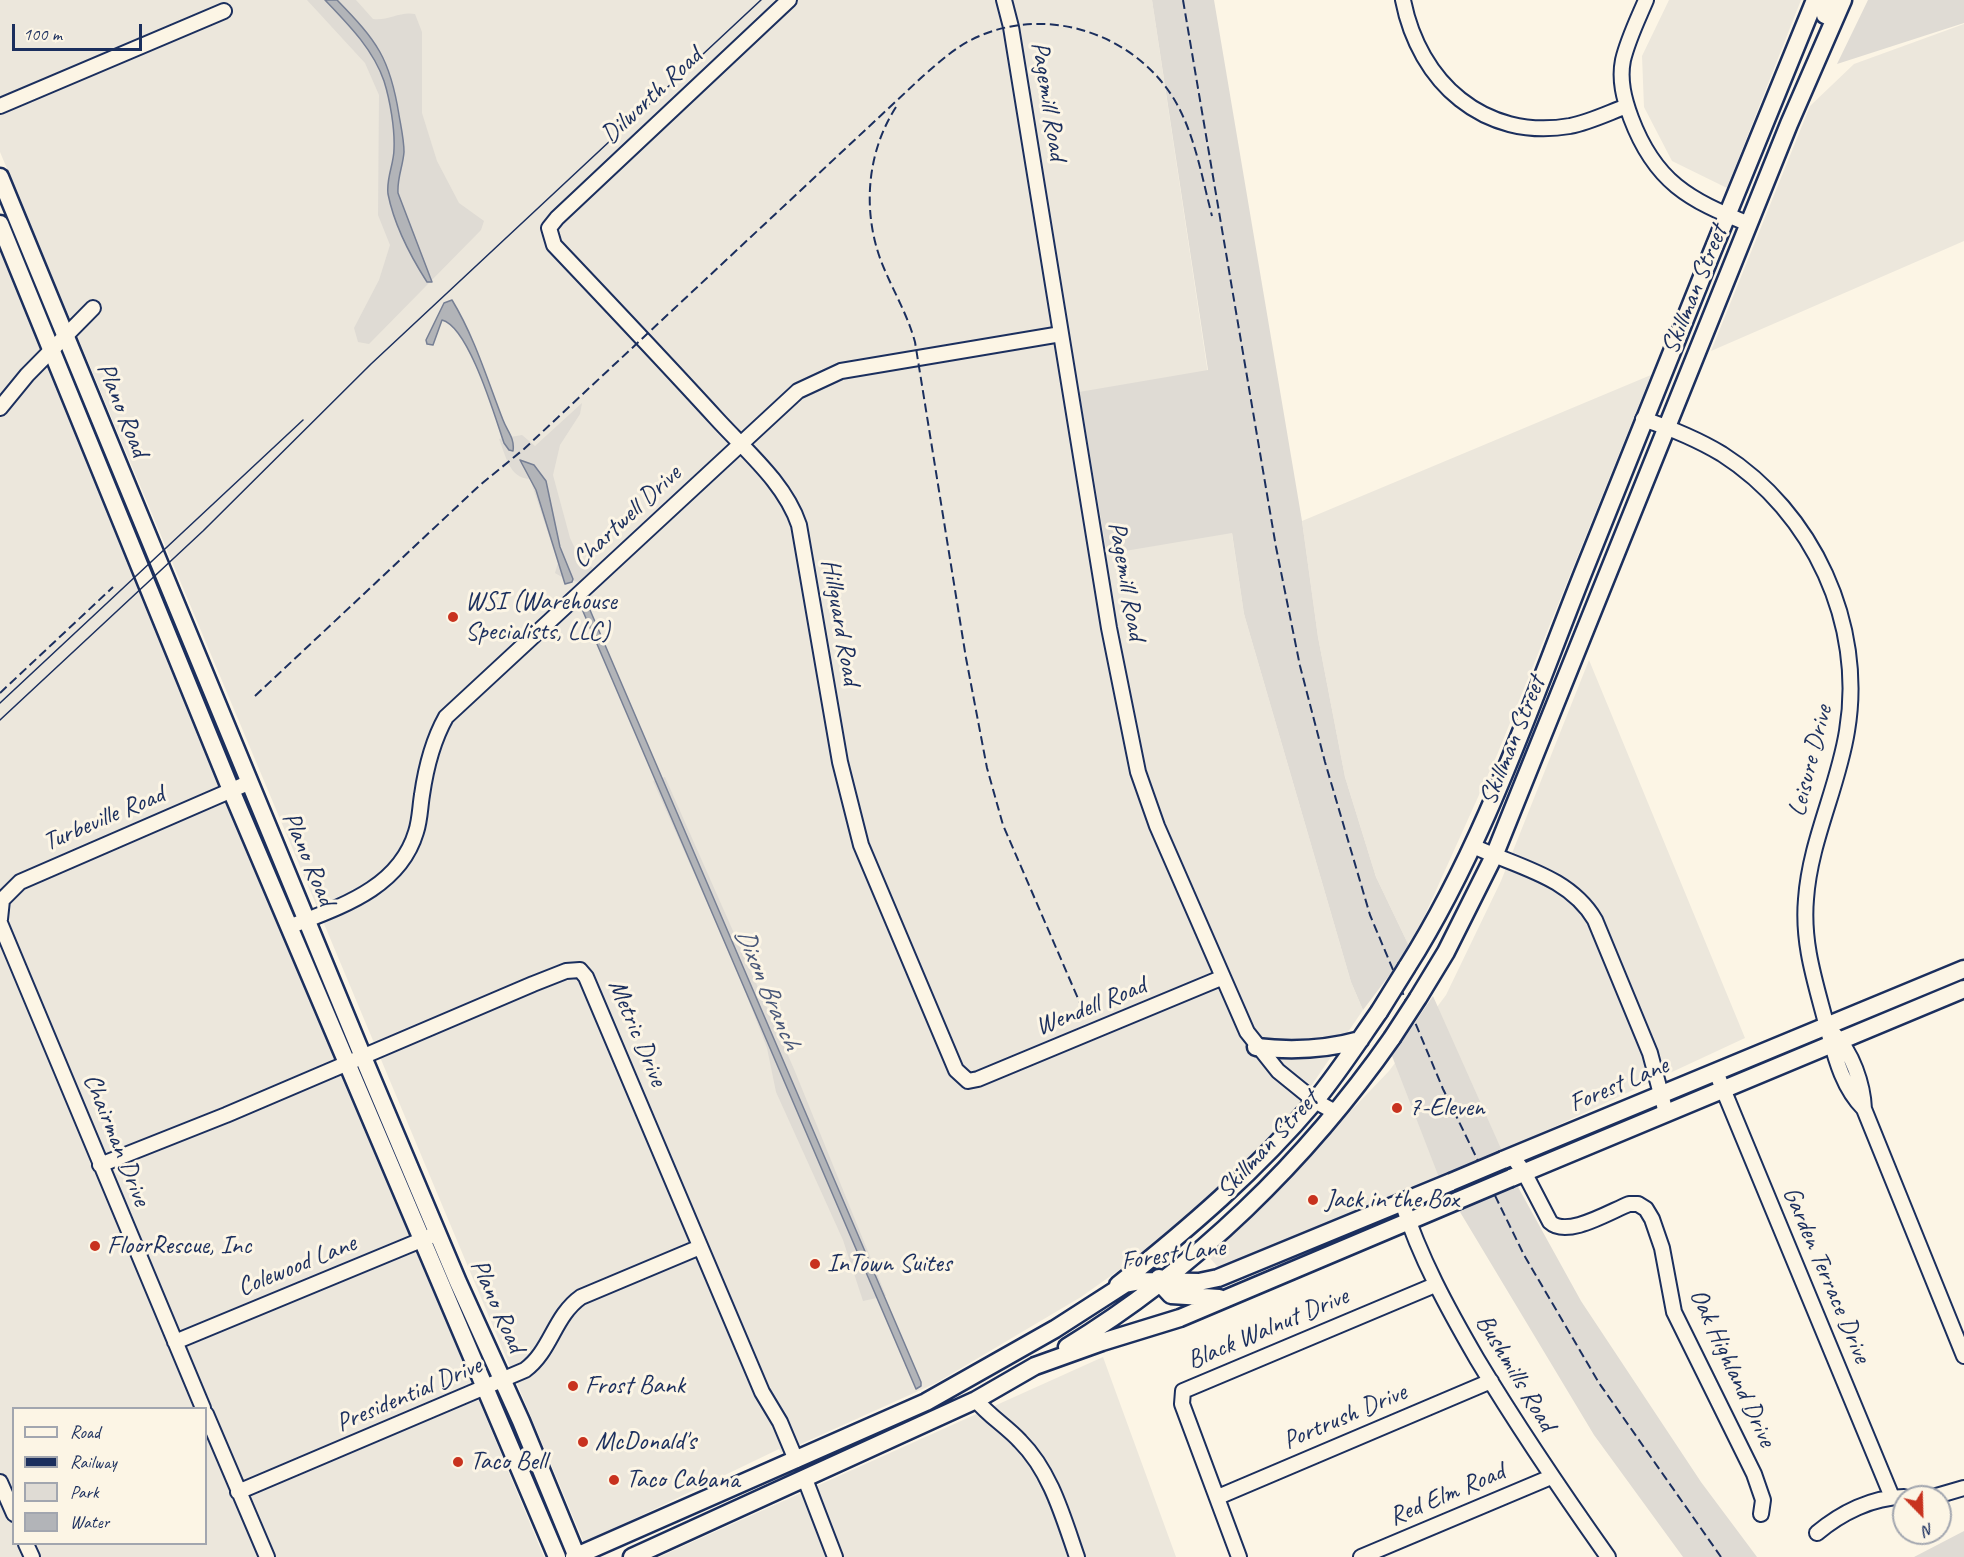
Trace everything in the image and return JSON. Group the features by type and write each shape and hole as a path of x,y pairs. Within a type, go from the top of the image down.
{"main road":[{"name":"Skillman Street","path":"1111,1291 1166,1247 1231,1188 1315,1101 1360,1040 1425,939 1473,846 1559,635 1643,419 1815,0"},
{"path":"1828,0 1825,15 1834,19"},
{"name":"Skillman Street","path":"1035,1366 1108,1320 1159,1282 1202,1248 1276,1178 1335,1112 1392,1038 1446,952 1494,856 1749,224 1844,0"},
{"name":"Plano Road","path":"0,177 306,920 421,1240 557,1557"},
{"name":"Plano Road","path":"0,224 231,790 290,927 437,1233 504,1381 576,1557"},
{"path":"1559,635 1581,644"},
{"path":"1425,939 1446,952"},
{"name":"Forest Lane","path":"576,1557 963,1383 1055,1329 1125,1284 1199,1282 1218,1278 1964,969"},
{"name":"Forest Lane","path":"632,1557 976,1400 1035,1366 1180,1318 1964,989"},
{"path":"1256,1047 1272,1049 1335,1046 1360,1040"},
{"path":"1264,1281 1275,1267 1300,1256 1304,1244"},
{"path":"1166,1247 1159,1266 1159,1282 1171,1295 1223,1299"},
{"path":"1202,1248 1203,1267 1208,1274 1218,1278"},
{"path":"963,1383 976,1400"},
{"path":"796,1460 805,1479"}],"street":[{"name":"Dilworth Road","path":"549,228 789,0"},
{"name":"Pagemill Road","path":"1004,0 1011,27 1109,628 1138,772 1157,826 1221,978 1256,1047 1278,1071 1315,1101 1335,1112"},
{"path":"1403,0 1416,44 1429,68 1458,98 1488,116 1526,127 1558,127 1585,122 1627,106"},
{"path":"1646,0 1623,61 1622,88 1646,151 1664,176 1692,199 1749,224"},
{"path":"0,106 224,11"},
{"name":"Hillguard Road","path":"549,228 554,245 784,492 794,507 800,525 840,762 861,845 956,1070 968,1081 978,1079"},
{"path":"0,408 64,336 93,308"},
{"name":"Chartwell Drive","path":"290,927 356,899 394,872 416,832 427,761 446,717 798,391 841,371 1061,334"},
{"name":"Leisure Drive","path":"1643,419 1666,427 1722,454 1772,495 1819,559 1841,617 1849,666 1850,715 1844,747 1811,864 1805,913 1810,967 1827,1026 1862,1089 1864,1109 1964,1356"},
{"name":"Turbeville Road","path":"0,921 2,900 20,882 248,783"},
{"path":"1473,846 1546,877 1583,901 1595,920 1650,1053 1666,1113"},
{"name":"Chairman Drive","path":"0,921 203,1407"},
{"name":"Metric Drive","path":"100,1165 541,981 566,971 580,970 586,977 622,1059 762,1392 780,1422 796,1460"},
{"name":"Wendell Road","path":"978,1079 1221,978"},
{"name":"Garden Terrace Drive","path":"1716,1072 1893,1485"},
{"name":"Oak Highland Drive","path":"1508,1158 1555,1227 1573,1227 1629,1204 1638,1204 1646,1209 1659,1238 1674,1312 1760,1486 1761,1514"},
{"name":"Bushmills Road","path":"1402,1202 1435,1285 1491,1382 1551,1477 1608,1557"},
{"name":"Colewood Lane","path":"175,1342 437,1233"},
{"name":"Presidential Drive","path":"238,1492 486,1389 525,1370 541,1355 571,1304 581,1297 700,1247"},
{"name":"Black Walnut Drive","path":"1239,1557 1182,1404 1183,1391 1435,1285"},
{"name":"Portrush Drive","path":"1218,1497 1491,1382"},
{"path":"976,1400 1020,1440 1037,1461 1057,1500 1077,1557"},
{"path":"207,1416 267,1557"},
{"name":"Red Elm Road","path":"1361,1557 1551,1477"},
{"path":"805,1479 835,1557"},
{"path":"0,1482 12,1509"},
{"path":"1817,1533 1833,1520 1853,1509 1892,1499"}],"shaded area":[{"path":"0,0 1152,0 1244,614 1351,982 1363,1010 1296,1108 1212,1196 1136,1258 1081,1297 936,1383 781,1453 779,1449 584,1543 0,152"},
{"path":"1669,0 1801,0 1727,188 1672,161 1644,107 1642,56"},
{"path":"1964,24 1964,241 1711,351 1810,106 1854,64"},
{"path":"0,250 544,1557 0,1557"},
{"path":"1651,375 1497,755 1410,948 1376,877 1345,777 1318,637 1302,521"},
{"path":"1589,660 1745,1038 1440,1180 1222,1272 1210,1258 1389,1071 1446,995 1501,881"},
{"path":"1103,1357 1176,1557 659,1557"}],"green space":[{"path":"307,0 356,0 373,19 415,14 422,32 422,113 437,161 459,203 484,221 481,230 369,344 358,342 354,328 379,280 390,245 378,215 379,95 365,63"},
{"path":"1152,0 1214,0 1302,521 1318,637 1345,777 1376,877 1410,948 1363,1010 1351,982 1244,614 1232,533 1107,554 1079,392 1208,370"},
{"path":"1868,0 1964,0 1964,23 1837,64"},
{"path":"582,403 580,414 560,445 553,475 570,538 580,559 593,568 580,582 567,580 555,573 558,563 530,479 517,475 509,465 499,439 522,435 535,446"},
{"path":"665,777 794,1069 886,1296 863,1301 843,1240 776,1092 767,1048 736,968 653,781"},
{"path":"1433,996 1502,1151 1440,1180 1392,1056"},
{"path":"1518,1187 1581,1301 1701,1482 1757,1557 1683,1557 1594,1435 1457,1207"},
{"path":"1964,1531 1964,1557 1914,1557 1937,1545 1952,1545 1952,1537"}],"water":[{"path":"325,0 337,0 351,14 372,39 386,64 395,95 404,143 398,193 432,282 427,282 409,251 394,217 388,194 394,141 392,115 384,81 367,48"},
{"path":"452,300 467,329 512,438 513,451 509,450 504,443 480,374 462,339 452,326 442,320 433,345 427,344 426,340 444,303"},
{"path":"520,460 534,465 546,481 560,547 573,579 572,582 565,584 536,490"},
{"path":"587,603 921,1382 921,1386 916,1389 582,609"}],"tram line":[{"path":"0,720 203,531 371,364 761,0"},
{"path":"0,703 303,420"}],"railway":[{"path":"1183,0 1276,547 1300,666 1325,762 1370,915 1443,1089 1524,1255 1599,1383 1721,1557"},
{"path":"255,696 480,485 524,449 922,77 969,41 997,30 1026,24 1054,25 1083,30 1110,41 1134,56 1156,75 1174,99 1181,113 1197,156 1212,216"},
{"path":"896,107 879,143 870,182 871,222 875,242 915,342 966,658 987,768 1003,825 1086,1017"},
{"path":"0,693 113,587"}],"place":[{"name":"WSI (Warehouse Specialists, LLC)","path":"453,617"},
{"name":"7-Eleven","path":"1397,1108"},
{"name":"Jack in the Box","path":"1313,1200"},
{"name":"FloorRescue, Inc","path":"95,1246"},
{"name":"InTown Suites","path":"815,1264"},
{"name":"Frost Bank","path":"573,1386"},
{"name":"McDonald's","path":"583,1442"},
{"name":"Taco Bell","path":"458,1462"},
{"name":"Taco Cabana","path":"614,1480"}],"water label":[{"name":"Dixon Branch","path":"767,989"}]}
